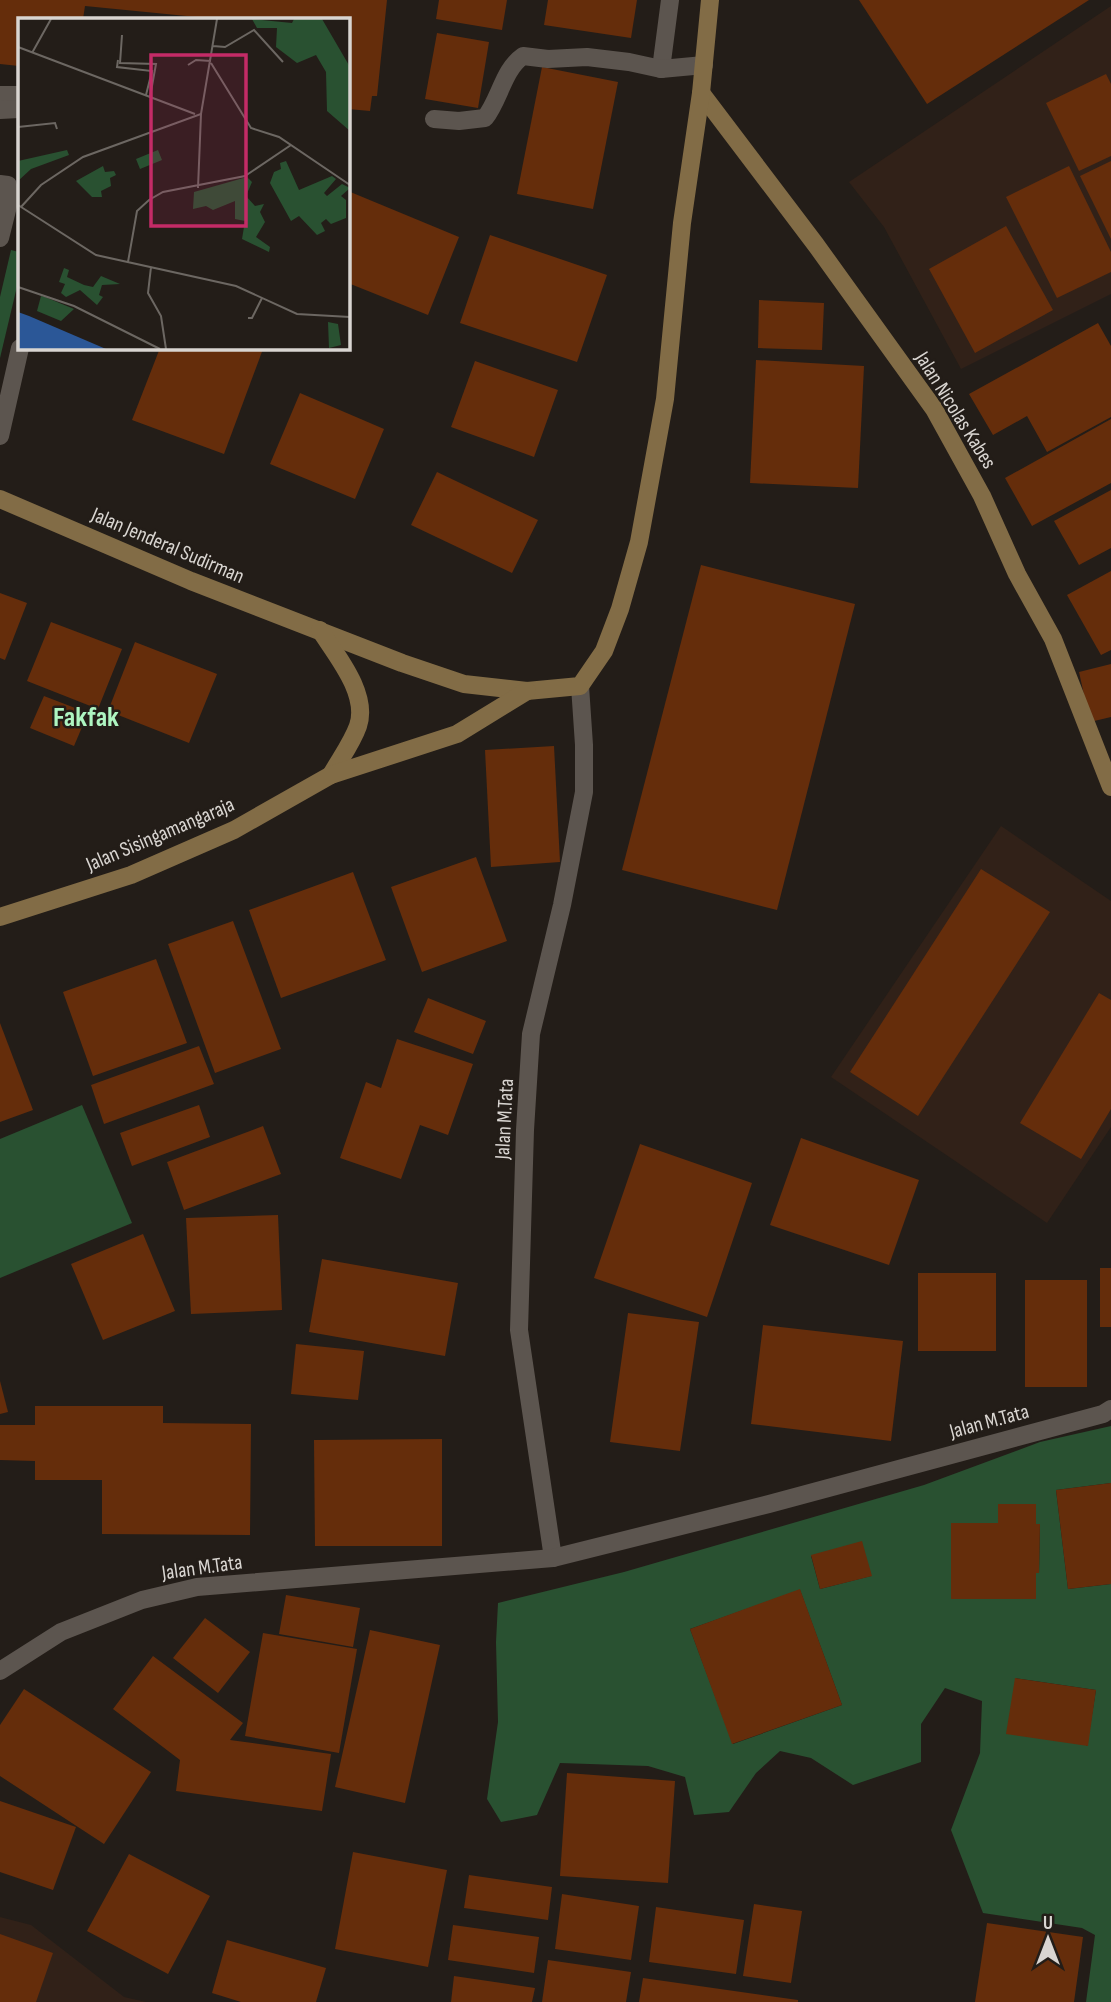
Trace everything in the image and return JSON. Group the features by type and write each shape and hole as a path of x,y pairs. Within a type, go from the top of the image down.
{"main road":[{"path":"331,775 457,734 527,691 580,686 604,651 620,609 639,542 665,399 681,223 701,93 710,0"},
{"name":"Jalan Nicolas Kabes","path":"701,93 816,245 934,409 982,496 1017,574 1053,639 1111,787"},
{"name":"Jalan Jenderal Sudirman","path":"0,499 191,582 402,663 464,684 527,691"},
{"path":"320,631 347,672 361,706 358,724 331,775"},
{"name":"Jalan Sisingamangaraja","path":"0,917 143,870 234,830 331,775"}],"street":[{"path":"661,69 670,0"},
{"path":"434,119 460,121 485,118 495,105 512,63 523,56 548,59 587,57 661,69 704,65"},
{"path":"0,94 18,95"},
{"path":"0,110 18,109"},
{"path":"0,172 18,174"},
{"path":"0,184 8,185 9,202 0,238"},
{"path":"0,436 20,350"},
{"name":"Jalan M.Tata","path":"553,1558 519,1330 531,1034 562,905 584,792 580,686"},
{"name":"Jalan M.Tata","path":"0,1671 61,1632 142,1600 197,1587 553,1558 769,1504 1103,1414 1111,1409"}],"shaded area":[{"path":"1111,6 1111,294 961,369 884,227 849,182"},
{"path":"1001,826 1111,901 1111,1127 1047,1223 831,1077"},
{"path":"0,1917 31,1925 124,1997 146,2002 0,2002"}],"green space":[{"path":"11,250 18,252 18,282 0,358 0,297"},
{"path":"82,1105 132,1223 0,1278 0,1139"},
{"path":"1111,1426 1111,1483 1056,1490 1068,1589 1111,1584 1111,2002 1086,2002 1095,1935 1082,1928 983,1913 951,1830 980,1753 982,1701 945,1688 921,1724 921,1762 853,1785 811,1758 780,1751 756,1773 729,1812 694,1815 685,1777 648,1766 560,1763 537,1815 501,1822 487,1799 498,1722 498,1603 624,1572 924,1485 1040,1442","holes":["998,1504 1036,1504 1036,1524 1040,1525 1039,1573 1036,1573 998,1523","811,1556 871,1576 820,1589","800,1590 842,1705 733,1744 690,1629","1015,1678 1096,1690 1087,1746"]}],"building":[{"path":"0,0 387,0 377,96 372,96 370,111 350,109 350,18 207,18 85,6 83,18 18,18 18,66 0,64"},
{"path":"439,0 507,0 502,30 436,19"},
{"path":"548,0 637,0 631,38 544,25"},
{"path":"859,0 1089,0 927,104"},
{"path":"437,33 489,42 478,108 425,99"},
{"path":"542,67 618,82 593,209 517,194"},
{"path":"1106,74 1111,84 1111,156 1079,171 1046,103"},
{"path":"1111,161 1111,239 1080,176"},
{"path":"1069,166 1111,252 1111,272 1057,298 1006,197"},
{"path":"350,192 459,237 428,315 350,284"},
{"path":"1006,226 1053,310 975,353 929,269"},
{"path":"490,235 607,275 577,362 460,323"},
{"path":"759,300 824,303 822,350 758,348"},
{"path":"1098,323 1111,346 1111,417 1047,452 1027,416 993,435 969,394"},
{"path":"159,350 263,350 224,454 132,420"},
{"path":"756,360 864,366 858,488 750,483"},
{"path":"475,361 558,390 534,457 451,427"},
{"path":"300,393 384,429 355,499 270,464"},
{"path":"1111,419 1111,483 1032,526 1005,478"},
{"path":"437,472 538,520 512,573 411,525"},
{"path":"1111,490 1111,548 1079,565 1054,521"},
{"path":"701,565 855,604 777,910 622,870"},
{"path":"1111,571 1111,650 1101,655 1067,595"},
{"path":"0,593 27,603 5,660 0,658"},
{"path":"51,622 122,649 98,709 27,681"},
{"path":"135,642 217,674 189,743 108,711"},
{"path":"1111,664 1111,717 1090,722 1079,672"},
{"path":"44,696 88,713 74,746 30,728"},
{"path":"554,746 560,862 491,867 485,750"},
{"path":"476,857 507,941 422,972 391,887"},
{"path":"981,869 1050,912 918,1116 850,1072"},
{"path":"353,872 386,960 281,998 249,910"},
{"path":"233,921 281,1049 215,1073 168,944"},
{"path":"156,959 187,1043 93,1076 63,992"},
{"path":"1099,993 1111,1000 1111,1109 1081,1159 1020,1123"},
{"path":"428,998 486,1021 473,1054 414,1032"},
{"path":"0,1023 33,1110 0,1122"},
{"path":"397,1039 473,1064 448,1135 420,1125 401,1179 340,1158 366,1082 381,1088"},
{"path":"199,1046 214,1084 104,1124 91,1085"},
{"path":"199,1105 210,1137 132,1166 120,1133"},
{"path":"263,1126 281,1174 184,1210 167,1162"},
{"path":"801,1138 919,1180 889,1265 770,1225"},
{"path":"640,1144 752,1183 707,1317 594,1278"},
{"path":"278,1215 282,1310 191,1314 186,1218"},
{"path":"143,1234 175,1311 103,1340 71,1264"},
{"path":"322,1259 458,1283 445,1356 309,1332"},
{"path":"1100,1268 1111,1268 1111,1327 1100,1327"},
{"path":"918,1273 996,1273 996,1351 918,1351"},
{"path":"1025,1280 1087,1280 1087,1387 1025,1387"},
{"path":"628,1313 699,1322 680,1451 610,1442"},
{"path":"763,1325 903,1341 891,1441 751,1424"},
{"path":"296,1344 364,1351 358,1400 291,1394"},
{"path":"0,1381 8,1412 0,1414"},
{"path":"35,1406 163,1406 163,1423 251,1424 250,1535 102,1534 102,1480 35,1480 35,1461 0,1460 0,1425 35,1425"},
{"path":"442,1439 442,1546 315,1546 314,1440"},
{"path":"1111,1483 1111,1584 1068,1589 1056,1490"},
{"path":"998,1504 1036,1504 1036,1524 1040,1524 1036,1599 951,1599 951,1523 998,1523"},
{"path":"862,1541 872,1576 820,1589 811,1555"},
{"path":"800,1589 842,1705 732,1744 690,1629"},
{"path":"286,1595 360,1608 353,1647 279,1634"},
{"path":"205,1618 250,1652 218,1693 173,1658"},
{"path":"370,1630 440,1645 405,1803 335,1787"},
{"path":"263,1633 357,1649 339,1753 245,1736"},
{"path":"153,1656 243,1723 230,1740 331,1754 322,1811 176,1791 180,1760 113,1709"},
{"path":"1015,1678 1096,1690 1088,1746 1006,1734"},
{"path":"24,1689 151,1772 104,1844 0,1776 0,1725"},
{"path":"567,1773 675,1781 668,1883 560,1876"},
{"path":"0,1801 76,1827 53,1890 0,1872"},
{"path":"353,1852 447,1870 428,1967 335,1949"},
{"path":"129,1854 210,1896 168,1974 87,1931"},
{"path":"469,1875 552,1887 548,1920 464,1908"},
{"path":"562,1894 639,1906 631,1960 555,1949"},
{"path":"754,1904 802,1911 791,1983 743,1976"},
{"path":"656,1907 744,1920 736,1974 649,1962"},
{"path":"987,1923 1083,1937 1074,2002 975,2002"},
{"path":"453,1925 539,1937 534,1973 448,1960"},
{"path":"0,1934 53,1953 36,2002 0,2002"},
{"path":"227,1940 326,1968 316,2002 241,2002 212,1993"},
{"path":"548,1960 631,1972 626,2002 542,2002"},
{"path":"454,1976 535,1988 532,2002 451,2002"},
{"path":"643,1978 798,2000 798,2002 639,2002"}],"district":[{"name":"Fakfak","path":"86,716"}]}
